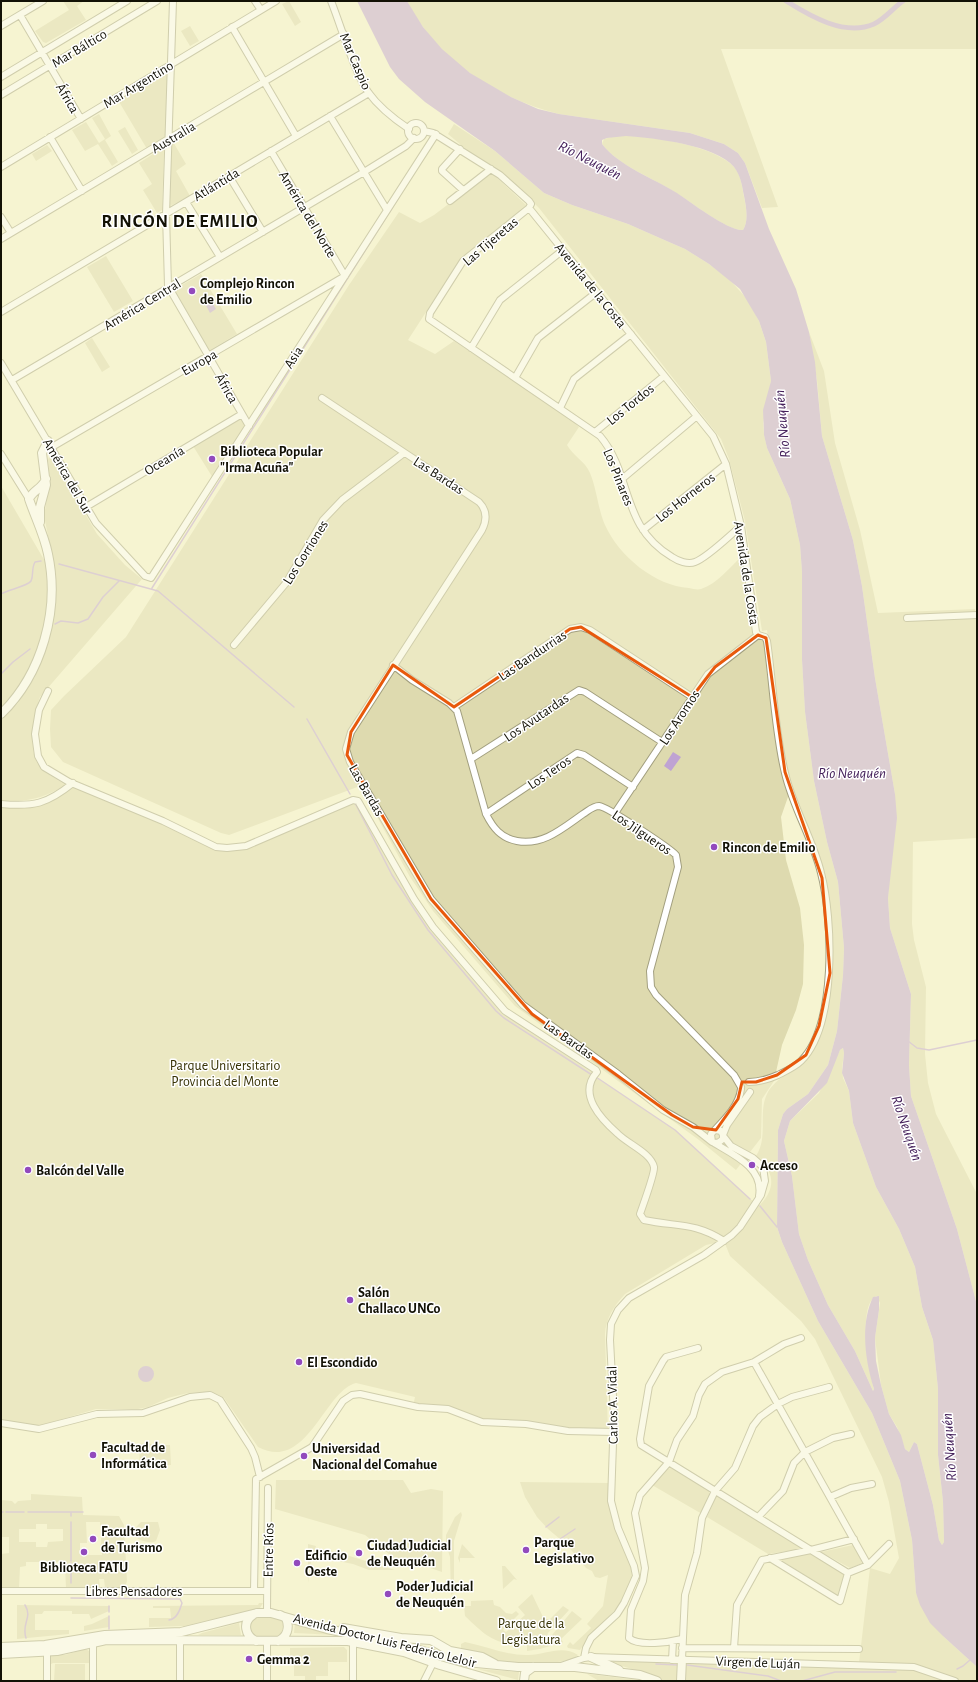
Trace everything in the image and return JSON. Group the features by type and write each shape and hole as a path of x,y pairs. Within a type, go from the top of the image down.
{"main road":[{"path":"40,527 40,507 46,488 42,453 50,444"},
{"path":"1,714 16,697 32,671 40,652 48,622 51,602 51,573 48,553 40,527 28,499 42,487 46,479"},
{"name":"Avenida Doctor Luis Federico Leloir","path":"1,1647 45,1645 93,1639 181,1632 267,1613 400,1644 442,1657 497,1666 560,1666 625,1673 647,1676 657,1681"},
{"path":"253,1615 248,1619 246,1627 249,1636 257,1641"},
{"name":"Avenida Doctor Luis Federico Leloir","path":"277,1641 283,1638 288,1630 287,1621 280,1615"},
{"path":"319,1626 356,1629 401,1638 431,1640 450,1651 485,1658 497,1666"},
{"name":"Avenida Doctor Luis Federico Leloir","path":"1,1654 47,1652 93,1639 353,1642 404,1652 433,1663 496,1681"},
{"path":"588,1657 625,1673"},
{"path":"681,1681 682,1659"},
{"path":"524,1681 525,1673 533,1667"}],"street":[{"path":"1,26 43,1"},
{"name":"Mar Báltico","path":"1,77 127,1"},
{"name":"Mar Báltico","path":"1,95 157,1"},
{"path":"168,288 166,214 173,1"},
{"path":"255,1 261,10"},
{"name":"Mar Argentino","path":"1,166 276,1"},
{"name":"Mar Caspio","path":"331,1 359,74 369,93 394,118 409,129 409,135 414,138"},
{"name":"África","path":"20,15 81,118"},
{"path":"232,28 296,136"},
{"name":"Australia","path":"1,239 344,34"},
{"name":"Atlántida","path":"1,312 369,93"},
{"path":"330,116 387,210"},
{"path":"409,129 412,125 418,123 423,126 424,131 422,137 414,138"},
{"name":"Avenida de la Costa","path":"424,131 436,134 505,178 529,201 531,204 530,208 697,416 716,442 726,464 741,526 758,635 765,637 767,641 786,778 822,878 830,965 828,991 819,1026 810,1048 797,1064 767,1079 751,1090 727,1125 723,1136"},
{"name":"Asia","path":"149,578 153,576 436,134"},
{"path":"50,137 82,191"},
{"name":"América Central","path":"12,380 364,172 406,146 414,138"},
{"path":"460,149 442,169 442,171 463,190"},
{"name":"América del Norte","path":"271,151 345,276"},
{"path":"450,201 491,169"},
{"path":"229,176 263,232"},
{"path":"186,202 220,257"},
{"name":"Las Tijeretas","path":"429,317 463,261 530,208"},
{"path":"1,217 11,233"},
{"path":"471,348 500,300 563,250"},
{"name":"Europa","path":"50,444 208,356 345,276"},
{"name":"África","path":"168,288 249,426"},
{"path":"515,378 538,338 597,292"},
{"name":"Los Pinares","path":"429,317 431,321 596,432 611,452 622,479 628,501 643,530 663,551 674,558 690,563 700,559 741,526"},
{"path":"560,408 574,379 630,334"},
{"name":"América del Sur","path":"1,363 86,507 102,531 137,568 149,578"},
{"name":"Los Tordos","path":"596,432 664,376"},
{"name":"Las Bardas","path":"322,398 478,502 484,508 486,517 482,530 393,665 351,732 346,749 352,765 424,889 448,921 528,1010 618,1074 663,1110 693,1127 755,1172 760,1186 756,1203"},
{"name":"Oceanía","path":"86,507 242,414"},
{"path":"622,479 697,416"},
{"name":"Los Gorriones","path":"234,645 286,583 323,520 342,500 404,453"},
{"path":"1,454 28,499"},
{"name":"Los Horneros","path":"643,530 726,464"},
{"path":"908,618 977,615"},
{"name":"Las Bandurrias","path":"454,707 570,629 581,627 590,630 692,697"},
{"name":"Los Aromos","path":"615,813 711,670 758,635"},
{"path":"393,665 412,680 454,707"},
{"name":"Los Avutardas","path":"472,760 579,690 585,692 662,742"},
{"path":"48,691 42,700 37,723 36,746 38,756 44,767 73,783 163,821 203,841 227,848 246,846 353,800 358,801 414,899 433,927 505,1011 594,1068 594,1075 588,1094 596,1110 617,1134 651,1160 654,1169 640,1214 644,1220 692,1226 712,1233 724,1241"},
{"name":"Los Jilgueros","path":"454,707 460,717 486,814 492,826 503,836 530,842 550,836 594,807 605,807 675,854 678,860 650,971 651,987 656,995 734,1075 741,1088"},
{"name":"Los Teros","path":"486,814 577,753 584,755 633,786"},
{"path":"1,804 32,806 46,801 73,783"},
{"name":"Los Jilgueros","path":"734,1075 748,1082"},
{"name":"Avenida de la Costa","path":"748,1082 767,1079"},
{"path":"723,1136 720,1143 713,1142 710,1136 738,1099 742,1084 748,1082 751,1090 744,1092 741,1088"},
{"name":"Las Bardas","path":"693,1127 721,1131 731,1146 753,1158 763,1167 765,1174 765,1185 756,1203"},
{"name":"Carlos A. Vidal","path":"588,1657 585,1650 591,1638 617,1614 624,1603 636,1576 634,1566 618,1528 611,1501 613,1432 610,1334 612,1321 616,1313 631,1297 724,1241 736,1231 756,1203"},
{"path":"682,1639 654,1643 635,1642 631,1640 629,1635 631,1610 643,1581 645,1568 635,1508 643,1489 669,1462 677,1440 693,1416 699,1395 705,1384 722,1372 754,1362 784,1344 801,1338"},
{"path":"698,1348 666,1357 649,1386 640,1442 641,1445 848,1573"},
{"path":"754,1362 868,1565"},
{"path":"682,1659 685,1595 697,1553 702,1518 715,1491 735,1468 753,1426 765,1413 778,1404 806,1392 830,1387"},
{"path":"254,1591 255,1484 260,1477 312,1447 318,1440 340,1404 352,1395 365,1394 413,1406 448,1409 487,1423 526,1424 568,1431 613,1432"},
{"path":"1,1423 39,1429 97,1414 143,1413 190,1397 210,1395 220,1400 251,1448 260,1477"},
{"path":"758,1517 786,1487 794,1463 804,1452 833,1438 851,1434"},
{"path":"830,1497 851,1488 872,1484"},
{"name":"Entre Ríos","path":"267,1613 268,1488"},
{"path":"734,1648 736,1610 739,1599 760,1563 770,1558 811,1550 854,1539"},
{"path":"848,1573 868,1565 889,1544"},
{"path":"770,1558 840,1601 848,1573"},
{"name":"Libres Pensadores","path":"1,1591 267,1591"},
{"path":"93,1639 93,1681"},
{"path":"180,1641 180,1681"},
{"path":"267,1641 267,1681"},
{"path":"672,1660 673,1641"},
{"path":"353,1642 353,1681"},
{"path":"682,1648 859,1649"},
{"path":"47,1652 47,1681"},
{"name":"Virgen de Luján","path":"560,1666 588,1657 914,1667 955,1681"},
{"path":"424,1681 433,1663"},
{"path":"938,1674 943,1681"}],"highlighted area":[{"path":"581,627 692,697 715,667 758,635 766,638 785,772 822,878 830,973 819,1026 806,1055 777,1075 756,1082 742,1082 738,1099 716,1130 693,1127 672,1115 532,1014 431,899 347,755 351,732 393,665 454,707 570,629"}],"green space":[{"path":"63,1 84,1 77,6 86,20 46,43 43,42 35,31 69,10"},
{"path":"289,1 301,22 295,26 282,4"},
{"path":"407,1 977,1 977,49 721,49 778,207 762,208 745,163 738,153 724,144 690,133 559,114 513,98 491,87 471,74 451,58 434,41 419,22"},
{"path":"190,26 199,41 190,46 181,31"},
{"path":"165,71 169,72 167,136 147,149 118,100"},
{"path":"99,114 111,136 105,140 118,162 112,166 98,144 85,151 72,130 86,122 99,143 105,139 92,118"},
{"name":"Parque Universitario Provincia del Monte","path":"454,124 495,151 544,193 572,205 628,224 685,249 709,264 729,279 748,300 759,321 766,342 771,381 763,423 764,434 767,448 790,499 800,545 802,572 802,660 805,712 814,781 827,842 838,882 844,948 843,975 837,1031 828,1065 808,1094 787,1109 783,1114 778,1130 777,1227 782,1242 818,1321 872,1413 900,1481 912,1540 916,1593 944,1637 977,1667 977,1681 961,1681 919,1665 859,1663 870,1568 890,1574 899,1558 889,1502 882,1477 815,1339 801,1321 730,1256 724,1241 706,1245 625,1294 617,1303 609,1317 605,1334 608,1432 494,1423 456,1411 413,1406 415,1397 356,1383 345,1389 334,1400 302,1440 289,1449 275,1452 258,1447 224,1398 217,1394 208,1392 188,1393 168,1398 148,1407 138,1409 96,1409 39,1426 1,1419 1,804 32,806 73,783 216,847 246,846 355,800 433,927 505,1011 594,1068 594,1076 675,1130 750,1199 760,1205 769,1192 771,1186 770,1173 767,1167 756,1156 762,1140 763,1108 765,1100 771,1087 808,1056 830,988 832,954 827,890 820,859 789,778 783,749 767,630 762,631 745,521 729,459 721,439 539,208 509,178 468,151 448,134"},
{"path":"125,127 138,150 132,154 118,131"},
{"path":"615,136 660,139 696,147 726,160 735,168 741,181 746,205 746,222 743,230 719,221 667,187 618,159 602,144 604,139"},
{"path":"172,140 186,164 176,171 190,196 170,206 169,204"},
{"path":"47,145 52,151 36,161 32,154"},
{"path":"161,149 164,150 162,210 157,213 143,190 152,184 139,163"},
{"path":"491,172 527,206 459,261 408,340 435,354 454,341 572,420 579,427 567,445 585,465 590,473 601,513 611,537 629,558 651,575 676,586 700,589 713,583 743,555 752,631 754,636 764,641 789,794 781,817 786,860 800,908 804,945 803,984 796,1010 782,1045 774,1081 762,1099 761,1138 736,1170 699,1140 515,1006 433,911 410,877 360,786 229,835 221,833 63,762 51,747 51,710 126,637 349,285 399,212 420,223 434,215"},
{"path":"106,256 133,301 114,312 87,267"},
{"path":"201,274 237,334 210,350 195,328 196,327 175,292 175,289"},
{"path":"809,332 824,371 835,443 860,530 878,613 975,609 977,633 977,838 913,842 912,924 914,940 926,987 925,1054 928,1083 936,1114 977,1194 977,1305 957,1229 911,1096 909,1065 911,994 890,928 888,898 895,794 875,678 862,586 853,540 822,436 817,380"},
{"path":"92,338 110,367 102,372 85,343"},
{"path":"241,417 246,425 213,478 193,446"},
{"path":"50,454 97,534 125,565 142,579 40,697 33,731 33,750 35,758 44,770 66,785 50,793 28,800 1,800 1,720 18,703 35,677 55,606 56,575 44,516 50,480 48,460"},
{"path":"1,486 46,563 48,607 39,648 20,687 1,710"},
{"path":"843,1048 843,1078 849,1091 853,1123 876,1187 899,1229 915,1267 922,1307 933,1340 938,1389 938,1455 943,1502 944,1542 942,1545 939,1540 933,1505 917,1444 914,1442 909,1452 905,1449 897,1427 889,1414 881,1385 875,1338 880,1303 877,1296 871,1301 867,1311 866,1324 867,1354 874,1389 873,1391 855,1351 828,1305 808,1260 799,1234 792,1176 784,1141 790,1121 819,1093 840,1050"},
{"path":"148,1443 154,1445 170,1445 171,1465 140,1466 139,1444"},
{"path":"671,1468 709,1491 710,1496 702,1514 652,1485 667,1469"},
{"path":"276,1480 403,1480 411,1493 431,1489 443,1491 442,1572 419,1564 399,1562 365,1535 275,1509"},
{"path":"520,1482 610,1483 608,1485 610,1511 630,1561 632,1578 619,1606 592,1633 580,1650 568,1648 567,1646 570,1642 573,1645 591,1628 587,1624 603,1606 608,1575 600,1578 595,1577 592,1571 586,1568 567,1545 548,1529 537,1517 525,1497"},
{"path":"31,1494 82,1497 83,1515 119,1516 124,1525 127,1581 125,1587 105,1588 104,1579 99,1579 100,1588 66,1588 65,1567 59,1566 59,1562 26,1562 26,1566 20,1567 19,1588 1,1589 1,1554 9,1553 9,1537 1,1537 1,1500 12,1501 15,1504 18,1501 31,1500","holes":["86,1522 100,1522 102,1555 80,1555 80,1543 87,1543","36,1524 47,1524 47,1529 63,1529 63,1541 48,1542 47,1547 36,1547 36,1542 19,1542 19,1529 36,1529"]},
{"path":"716,1497 719,1497 801,1547 801,1549 768,1554 707,1517"},
{"path":"461,1512 462,1515 454,1541 454,1593 451,1595 450,1557 446,1545 446,1535 455,1517"},
{"path":"141,1522 158,1522 160,1530 156,1541 146,1542 136,1537 136,1527"},
{"path":"308,1544 316,1546 310,1566 308,1583"},
{"path":"462,1544 475,1558 460,1558 460,1563 458,1558"},
{"path":"853,1545 862,1562 850,1568 821,1552"},
{"path":"330,1550 395,1570 369,1570 353,1564 327,1559"},
{"path":"809,1553 844,1574 838,1596 781,1560"},
{"path":"502,1566 505,1566 517,1580 514,1579 503,1589"},
{"name":"Parque de la Legislatura","path":"532,1594 544,1619 550,1619 563,1606 569,1610 548,1633 547,1638 550,1646 527,1651 527,1645 516,1645 492,1638 479,1629 465,1616 464,1606 471,1606 471,1601 493,1600 494,1605 500,1607 506,1613 512,1614 516,1611 519,1614 503,1630 506,1632 525,1615 518,1607"},
{"path":"259,1603 263,1603 260,1608 183,1629 183,1626 149,1627 149,1618 171,1618 170,1608 153,1608 153,1606 258,1605"},
{"path":"17,1605 110,1606 109,1611 91,1619 89,1614 72,1614 72,1611 44,1611 42,1614 35,1614 35,1630 69,1630 69,1634 17,1639"},
{"path":"572,1611 582,1619 561,1639 563,1642 560,1645 554,1645 551,1639 552,1635"},
{"path":"265,1615 282,1620 284,1630 277,1637 256,1637 251,1633 250,1623 255,1617"},
{"path":"109,1616 109,1627 84,1631 84,1626"},
{"path":"295,1622 336,1635 294,1633"},
{"path":"239,1623 241,1635 198,1635 202,1633"},
{"path":"465,1642 518,1655 533,1655 565,1650 578,1655 564,1661 553,1663 509,1664 492,1661 461,1650 461,1644"},
{"path":"344,1647 347,1650 347,1662 328,1662 328,1676 316,1676 316,1681 305,1681 305,1676 294,1676 294,1662 290,1662 290,1648"},
{"path":"86,1649 89,1651 90,1663 53,1663 49,1665 51,1655 65,1655"},
{"path":"602,1660 678,1662 679,1681 662,1681 655,1676"},
{"path":"685,1662 914,1669 940,1678 941,1681 683,1681"},
{"path":"55,1664 85,1664 85,1681 54,1681"},
{"path":"477,1669 519,1672 518,1680"},
{"path":"587,1674 638,1680 645,1681 599,1681"}],"water":[{"name":"Río Neuquén","path":"357,1 407,1 423,27 442,49 470,73 511,97 538,109 559,114 690,133 724,144 738,153 745,163 769,229 796,289 809,332 815,362 822,436 853,540 862,586 875,678 895,794 897,818 888,898 890,928 911,994 909,1065 911,1096 957,1229 977,1305 977,1667 930,1623 920,1605 916,1593 912,1540 900,1481 872,1413 818,1321 782,1242 777,1227 778,1130 783,1114 787,1109 808,1094 828,1065 837,1031 843,975 844,948 838,882 827,842 814,781 805,712 802,660 802,572 800,545 790,499 767,448 764,435 763,410 771,381 766,342 759,321 740,289 709,264 685,249 628,224 572,205 544,193 495,151 425,102 399,79 390,67","holes":["626,136 684,144 713,153 725,159 734,167 740,177 746,204 746,222 743,230 729,226 720,221 668,187 627,165 609,152 602,144 602,140 607,138","843,1048 842,1073 849,1091 853,1123 876,1187 899,1229 915,1267 922,1307 933,1340 938,1389 938,1455 943,1502 944,1542 942,1545 939,1540 933,1505 917,1444 914,1442 909,1452 905,1449 901,1435 889,1414 881,1385 876,1361 875,1338 879,1310 879,1296 873,1297 866,1319 865,1331 866,1355 874,1389 873,1391 855,1351 828,1305 808,1260 799,1234 792,1176 784,1141 790,1121 827,1083 840,1050"]},
{"path":"209,297 216,309 210,313 203,300"},
{"path":"673,752 681,757 671,771 664,766"},
{"path":"146,1366 152,1368 154,1374 152,1380 146,1382 140,1380 138,1374 140,1368"}],"waterway":[{"path":"786,1 806,13 828,23 851,28 874,24 903,1"},
{"path":"152,588 399,197"},
{"path":"1,594 29,583 32,579 35,562 41,561"},
{"path":"59,564 158,591 294,707"},
{"path":"55,624 61,621 78,623 88,619 103,597 119,581"},
{"path":"1,674 13,662 30,649"},
{"path":"307,719 350,794"},
{"path":"355,803 392,875 428,930 496,1011 504,1018 592,1075"},
{"path":"908,1041 917,1048 929,1050 977,1040"},
{"path":"596,1077 675,1130 750,1199"},
{"path":"760,1206 777,1227"},
{"path":"6,1512 24,1512"},
{"path":"28,1512 83,1512"},
{"path":"546,1527 559,1517"},
{"path":"71,1522 71,1561"},
{"path":"560,1539 575,1529"},
{"path":"71,1563 71,1583"},
{"path":"71,1598 180,1599 182,1603 179,1611 174,1618 169,1620"},
{"path":"25,1605 28,1614 25,1628 26,1638"},
{"path":"109,1606 109,1612"},
{"path":"109,1616 109,1629"},
{"path":"957,1669 970,1660"},
{"path":"656,1664 678,1665"},
{"path":"687,1665 768,1676 781,1681"},
{"path":"802,1681 835,1672 896,1672"}],"place":[{"name":"Complejo Rincon de Emilio","path":"192,291"},
{"name":"Biblioteca Popular \"Irma Acuña\"","path":"212,459"},
{"name":"Rincon de Emilio","path":"714,847"},
{"name":"Acceso","path":"752,1165"},
{"name":"Balcón del Valle","path":"28,1170"},
{"name":"Salón Challaco UNCo","path":"350,1300"},
{"name":"El Escondido","path":"299,1362"},
{"name":"Facultad de Informática","path":"93,1455"},
{"name":"Universidad Nacional del Comahue","path":"304,1456"},
{"name":"Facultad de Turismo","path":"93,1539"},
{"name":"Parque Legislativo","path":"526,1550"},
{"name":"Biblioteca FATU","path":"84,1552"},
{"name":"Ciudad Judicial de Neuquén","path":"359,1553"},
{"name":"Edificio Oeste","path":"297,1563"},
{"name":"Poder Judicial de Neuquén","path":"388,1594"},
{"name":"Gemma 2","path":"249,1659"}],"district":[{"name":"RINCÓN DE EMILIO","path":"180,221"}]}
